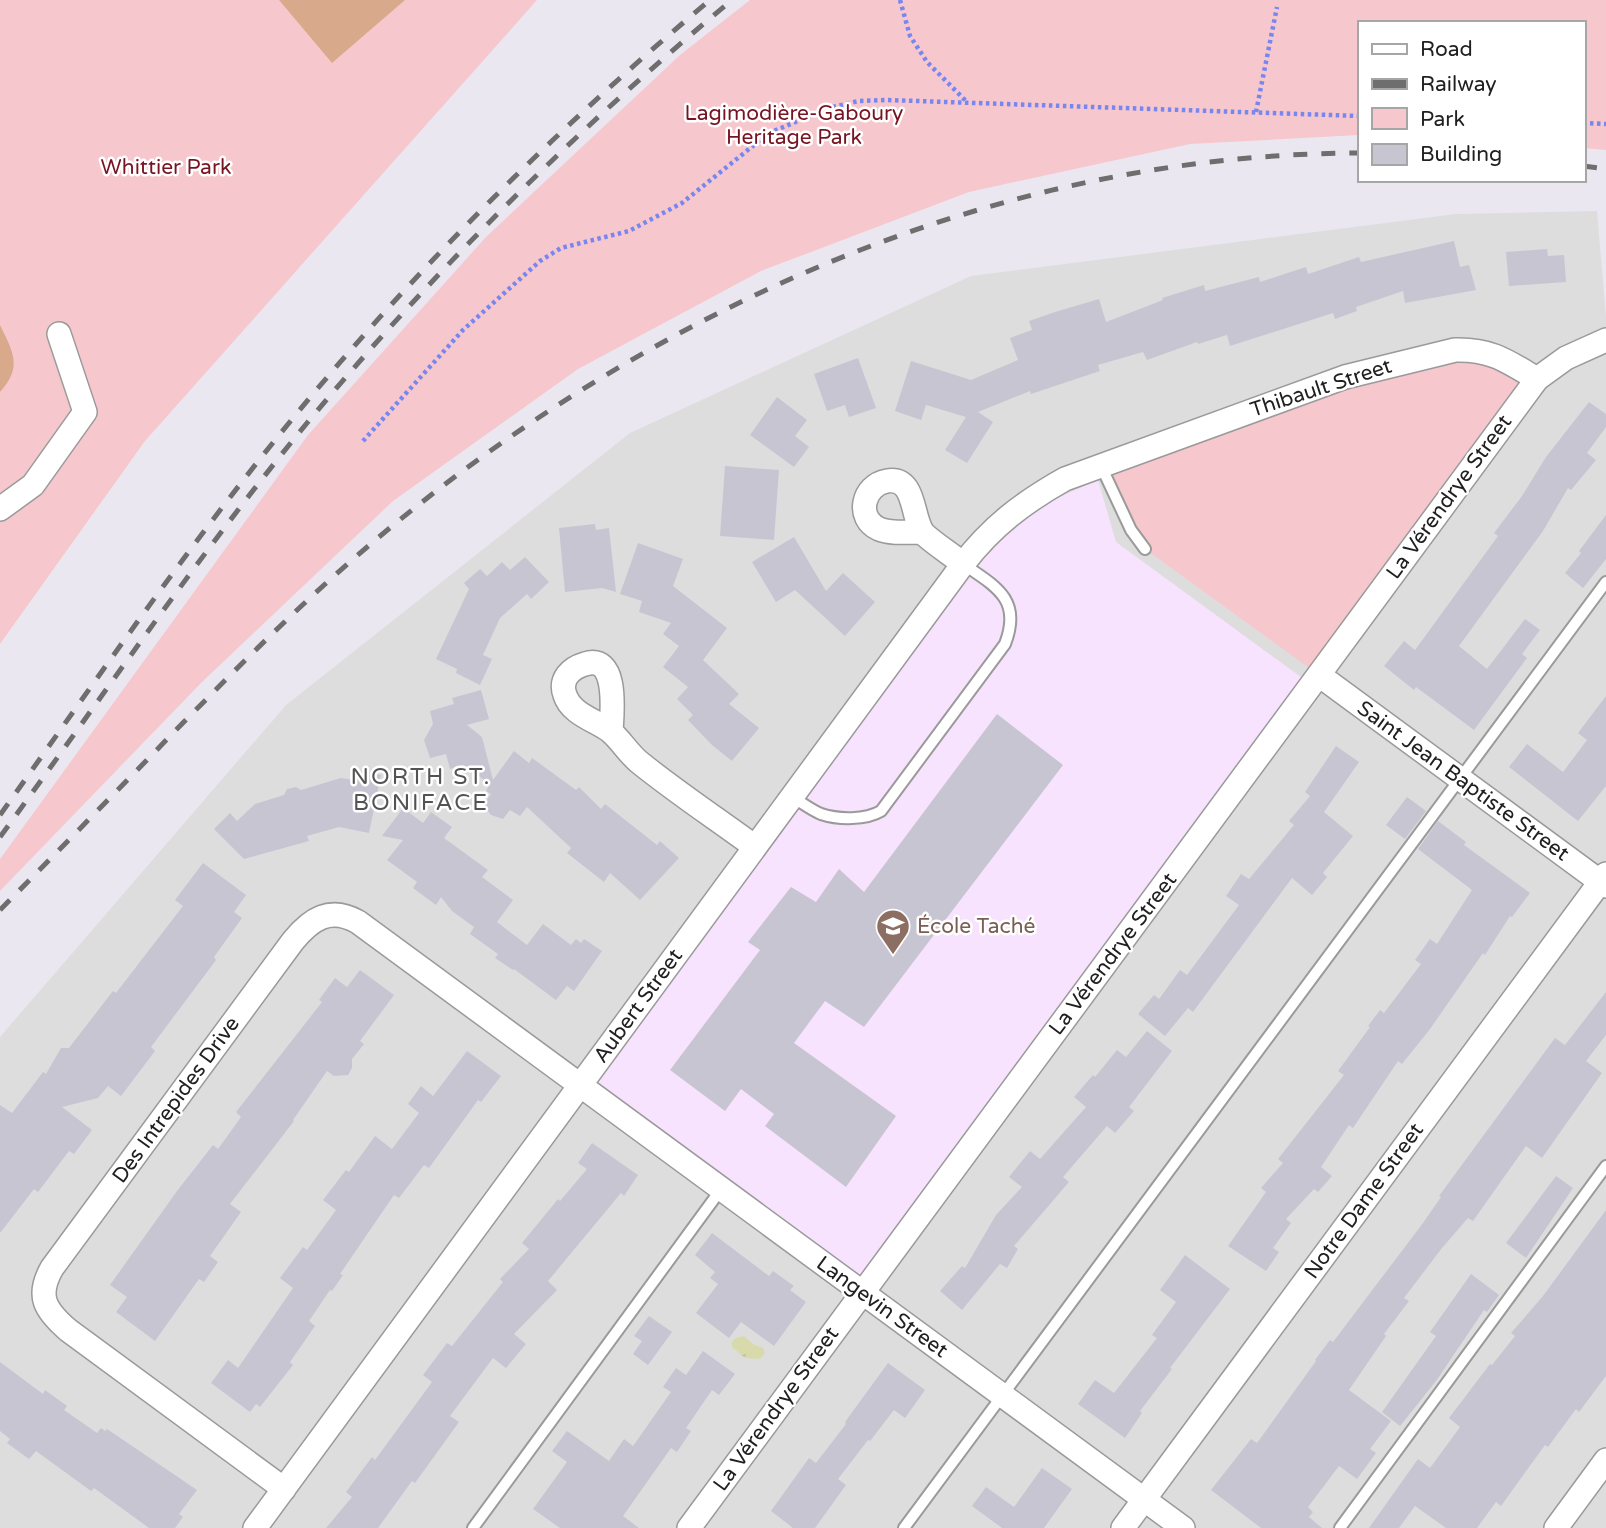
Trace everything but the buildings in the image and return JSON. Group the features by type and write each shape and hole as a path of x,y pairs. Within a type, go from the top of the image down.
{"street":[{"path":"0,509 33,485 85,412 59,334"},
{"path":"1537,379 1566,358 1606,340"},
{"name":"Thibault Street","path":"1034,497 1065,480 1101,466 1345,377 1455,350 1486,352 1500,357 1537,379"},
{"name":"La Vérendrye Street","path":"689,1528 1537,379"},
{"name":"Aubert Street","path":"255,1528 963,564 989,533 1034,497"},
{"path":"922,532 963,564"},
{"name":"Saint Jean Baptiste Street","path":"1319,676 1604,881"},
{"path":"611,732 638,761 755,847"},
{"name":"Notre Dame Street","path":"1123,1528 1604,881"},
{"name":"Des Intrepides Drive","path":"285,1489 57,1321 49,1312 44,1290 46,1278 61,1256 293,941 308,925 327,915 348,916 358,922 580,1086"},
{"name":"Langevin Street","path":"580,1086 1183,1528"},
{"path":"1556,1528 1606,1460"}],"lane":[{"path":"1101,466 1131,530 1145,548"},
{"path":"792,797 822,814 857,817 872,816 881,811 1005,644 1012,626 1011,609 992,583 963,564"},
{"path":"904,1528 1606,582"},
{"path":"1340,1528 1606,1166"},
{"path":"473,1528 722,1188"}],"path":[{"path":"900,0 909,36 927,62 968,103"},
{"path":"1256,113 1278,7"},
{"path":"363,441 463,330 540,261 561,248 629,231 682,203 769,133 832,107 859,101 877,101 1358,116"},
{"path":"1585,123 1606,124"}],"shaded area":[{"path":"279,0 405,0 332,63"},
{"path":"1597,211 1606,317 1606,1528 0,1528 0,1037 286,705 630,433 971,276 1456,214"},
{"path":"0,325 12,351 14,367 12,375 0,392"},
{"name":"École Taché","path":"1098,480 1116,542 1305,680 862,1292 580,1085 998,536 1037,507"}],"green space":[{"name":"Whittier Park","path":"0,0 537,0 145,441 0,644"},
{"name":"Lagimodière-Gaboury Heritage Park","path":"750,0 1606,0 1606,150 1585,148 1585,21 1358,21 1358,135 1190,144 969,192 761,271 578,369 393,501 202,682 0,891 0,859 308,435 486,237 680,55"},
{"path":"1455,350 1537,379 1319,675 1145,549 1101,466"}],"water":[{"path":"744,1336 763,1348 765,1353 760,1359 745,1358 732,1347 736,1338"}],"railway":[{"path":"0,815 220,510 345,356 444,249 547,146 710,0"},
{"path":"0,837 228,524 307,423 356,366 457,255 564,149 732,0"},
{"path":"0,910 247,658 373,542 479,459 592,383 710,317 833,261 960,215 1090,182 1224,160 1358,153"},
{"path":"1585,166 1606,169"}],"place":[{"name":"École Taché","path":"893,956"}],"district":[{"name":"NORTH ST. BONIFACE","path":"421,790"}]}
